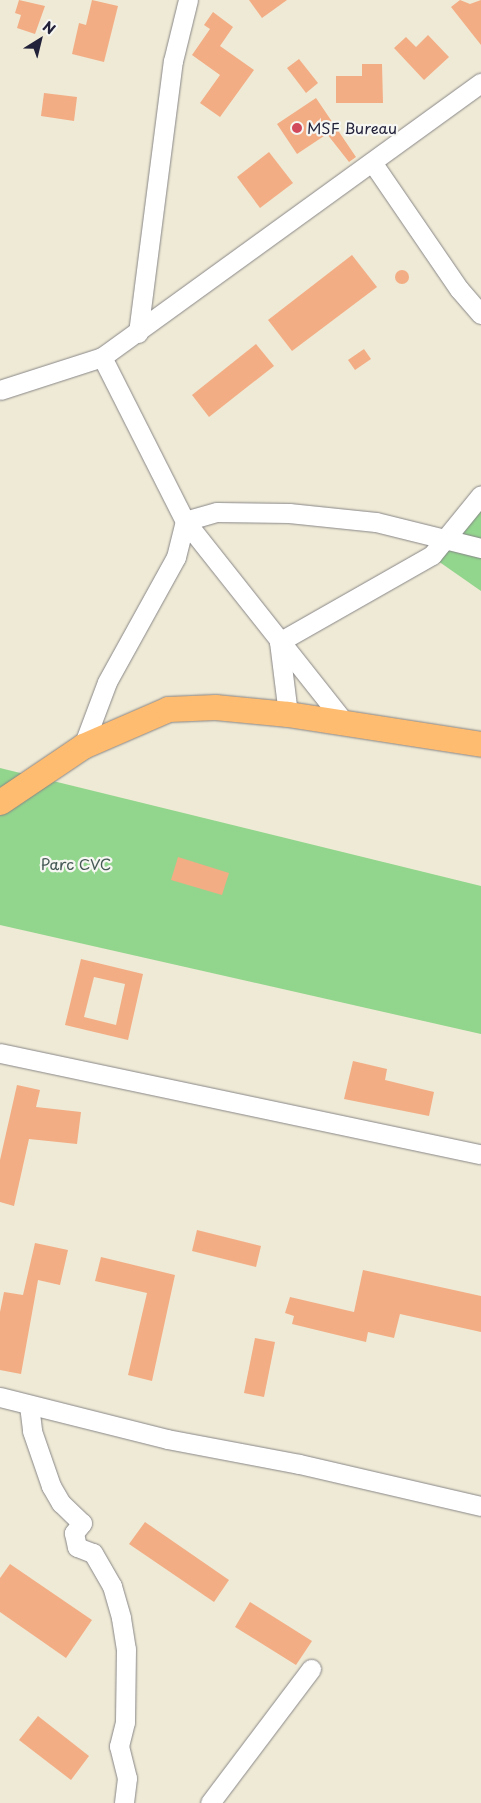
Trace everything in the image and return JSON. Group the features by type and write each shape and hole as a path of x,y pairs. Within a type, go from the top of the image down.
{"main road":[{"path":"0,802 83,746 168,709 215,707 343,720 481,744"}],"street":[{"path":"138,333 173,61 188,0"},
{"path":"0,390 102,357 138,333 481,82"},
{"path":"372,162 458,289 481,314"},
{"path":"102,357 185,521 279,642 343,720"},
{"path":"279,642 432,555 481,495"},
{"path":"185,521 217,512 289,513 376,522 481,548"},
{"path":"83,746 107,682 176,557 185,521"},
{"path":"279,642 288,714"},
{"path":"0,1053 481,1154"},
{"path":"0,1397 167,1439 300,1464 481,1506"},
{"path":"29,1405 32,1431 51,1486 61,1503 82,1523 74,1533 77,1546 93,1553 112,1586 121,1618 126,1649 124,1722 119,1746 127,1778 124,1803"},
{"path":"210,1803 311,1669"}],"green space":[{"path":"481,508 481,591 438,561"},
{"name":"Parc CVC","path":"0,768 481,886 481,1034 0,925"}],"building":[{"path":"19,0 45,6 35,34 17,28 21,15 15,13"},
{"path":"92,0 118,6 104,62 72,54 79,23 86,25"},
{"path":"249,0 287,0 262,18"},
{"path":"460,0 470,4 481,0 481,45 451,7"},
{"path":"213,12 233,27 220,46 254,70 220,117 200,103 220,75 192,55 210,29 204,25"},
{"path":"428,35 449,57 424,80 394,48 406,37 416,47"},
{"path":"299,59 318,83 306,93 287,68"},
{"path":"362,64 382,64 383,103 336,103 336,76 362,76"},
{"path":"44,93 77,97 74,121 41,116"},
{"name":"MSF Bureau","path":"316,98 356,157 349,162 327,134 297,154 277,124"},
{"path":"269,152 293,183 260,208 237,177"},
{"path":"352,255 377,287 292,351 268,320"},
{"path":"402,270 407,272 409,277 407,282 402,284 397,282 395,277 397,272"},
{"path":"256,344 274,366 209,417 192,395"},
{"path":"364,349 371,359 355,370 348,360"},
{"path":"178,857 229,873 222,895 171,880"},
{"path":"81,959 143,974 128,1040 65,1025","holes":["94,977 125,984 116,1025 84,1017"]},
{"path":"353,1061 387,1069 385,1080 434,1092 429,1116 344,1099"},
{"path":"17,1085 40,1090 36,1107 81,1112 77,1144 29,1139 14,1206 0,1202 0,1160"},
{"path":"197,1230 261,1246 256,1267 192,1251"},
{"path":"35,1243 68,1250 60,1285 38,1280 21,1374 0,1370 0,1312 4,1292 23,1295"},
{"path":"101,1257 175,1275 152,1381 128,1375 147,1293 95,1281"},
{"path":"363,1270 481,1296 481,1332 400,1314 394,1338 368,1332 366,1342 292,1324 294,1316 285,1313 290,1297 354,1312"},
{"path":"255,1338 275,1342 264,1397 244,1393"},
{"path":"145,1522 229,1580 214,1602 129,1544"},
{"path":"10,1564 92,1620 66,1658 0,1612 0,1578"},
{"path":"250,1602 312,1641 296,1665 235,1627"},
{"path":"38,1716 89,1756 71,1780 19,1740"}],"place":[{"name":"MSF Bureau","path":"297,128"}]}
